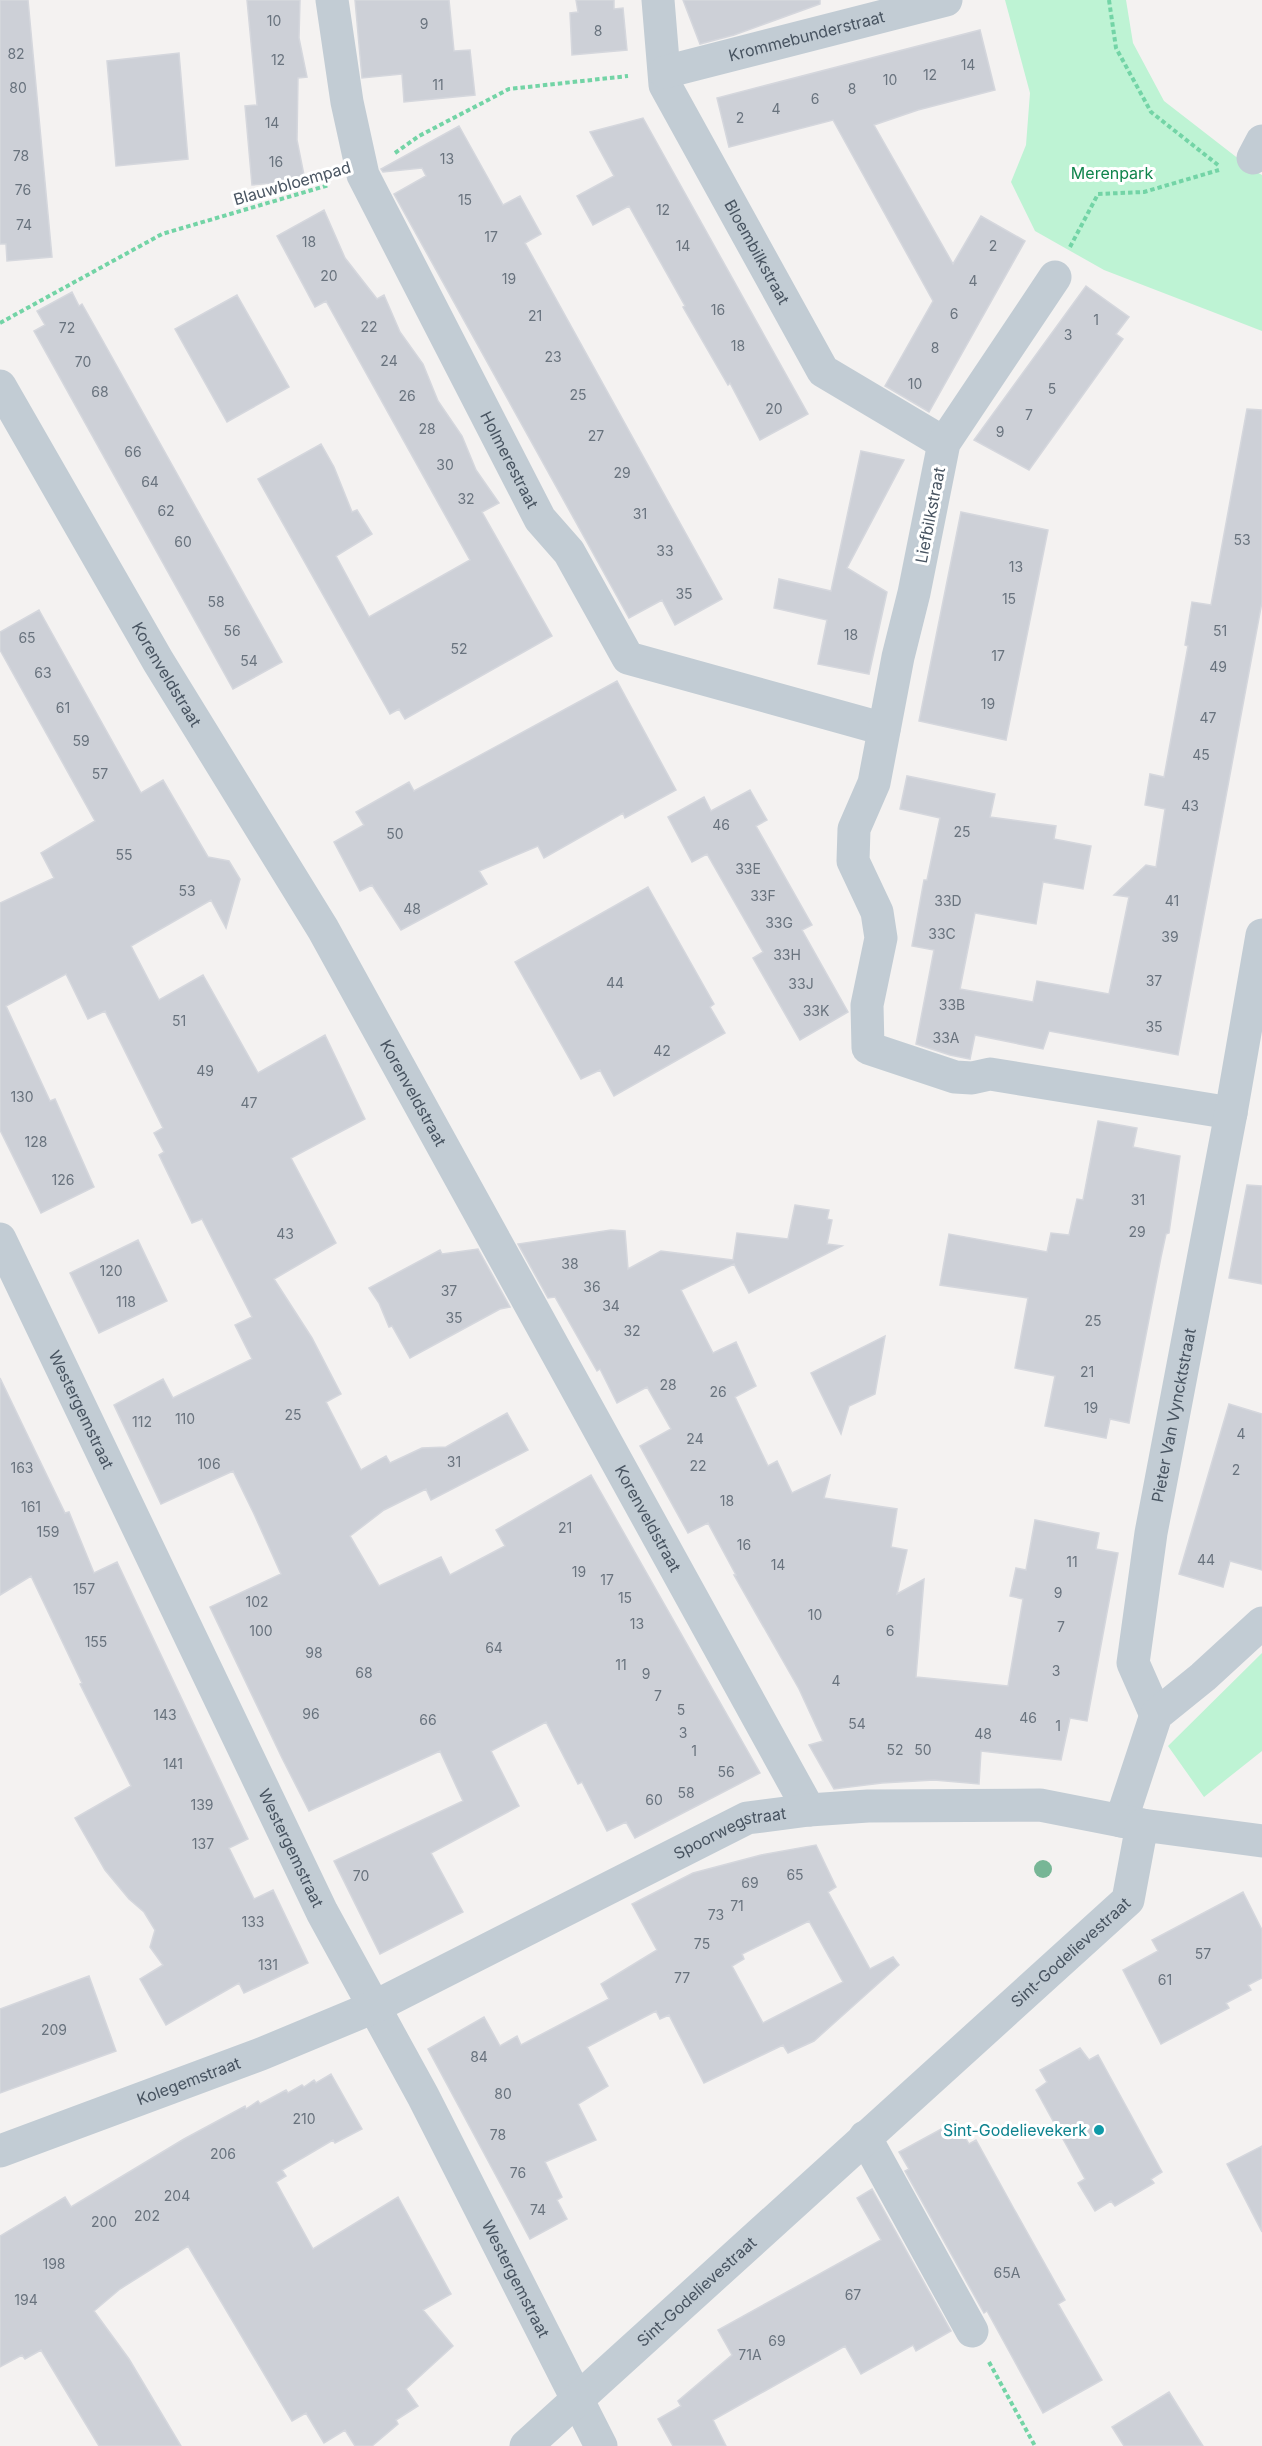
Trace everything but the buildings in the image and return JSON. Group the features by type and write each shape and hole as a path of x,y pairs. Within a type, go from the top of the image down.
{"street":[{"name":"Holmerestraat","path":"332,0 347,102 363,175 540,519 569,552 628,658 884,729"},
{"name":"Bloembilkstraat","path":"658,0 665,85 823,371 944,443"},
{"name":"Krommebunderstraat","path":"665,72 946,0"},
{"name":"Liefbilkstraat","path":"1055,277 944,443 874,783 854,829 854,861 877,912 881,938 867,1005 868,1048 955,1077 972,1078 990,1074 1232,1113"},
{"name":"Korenveldstraat","path":"0,387 158,662 323,929 809,1810"},
{"name":"Pieter Van Vyncktstraat","path":"1156,1715 1133,1663 1151,1533 1232,1113 1262,935"},
{"name":"Westergemstraat","path":"0,1239 321,1912 480,2204 601,2446"},
{"path":"1262,1623 1203,1677 1156,1715 1131,1823 1262,1841"},
{"name":"Spoorwegstraat","path":"374,2007 747,1818 809,1810 868,1806 1040,1805 1131,1823"},
{"name":"Sint-Godelievestraat","path":"526,2446 1128,1900 1131,1823"},
{"name":"Kolegemstraat","path":"0,2151 261,2054 374,2007"},
{"path":"865,2138 972,2331"}],"path":[{"path":"1109,0 1116,48 1151,112 1246,156"},
{"name":"Blauwbloempad","path":"0,323 162,234 363,175 419,136 509,89 665,72"},
{"path":"1055,277 1098,194 1144,192 1246,156"},
{"path":"972,2331 1035,2446"}],"green space":[{"name":"Merenpark","path":"1005,0 1126,0 1133,43 1164,101 1262,175 1262,331 1104,270 1035,231 1011,182 1026,145 1030,93"},
{"path":"1262,1653 1262,1751 1204,1797 1168,1746"}],"place":[{"name":"Sint-Godelievekerk","path":"1099,2130"}]}
